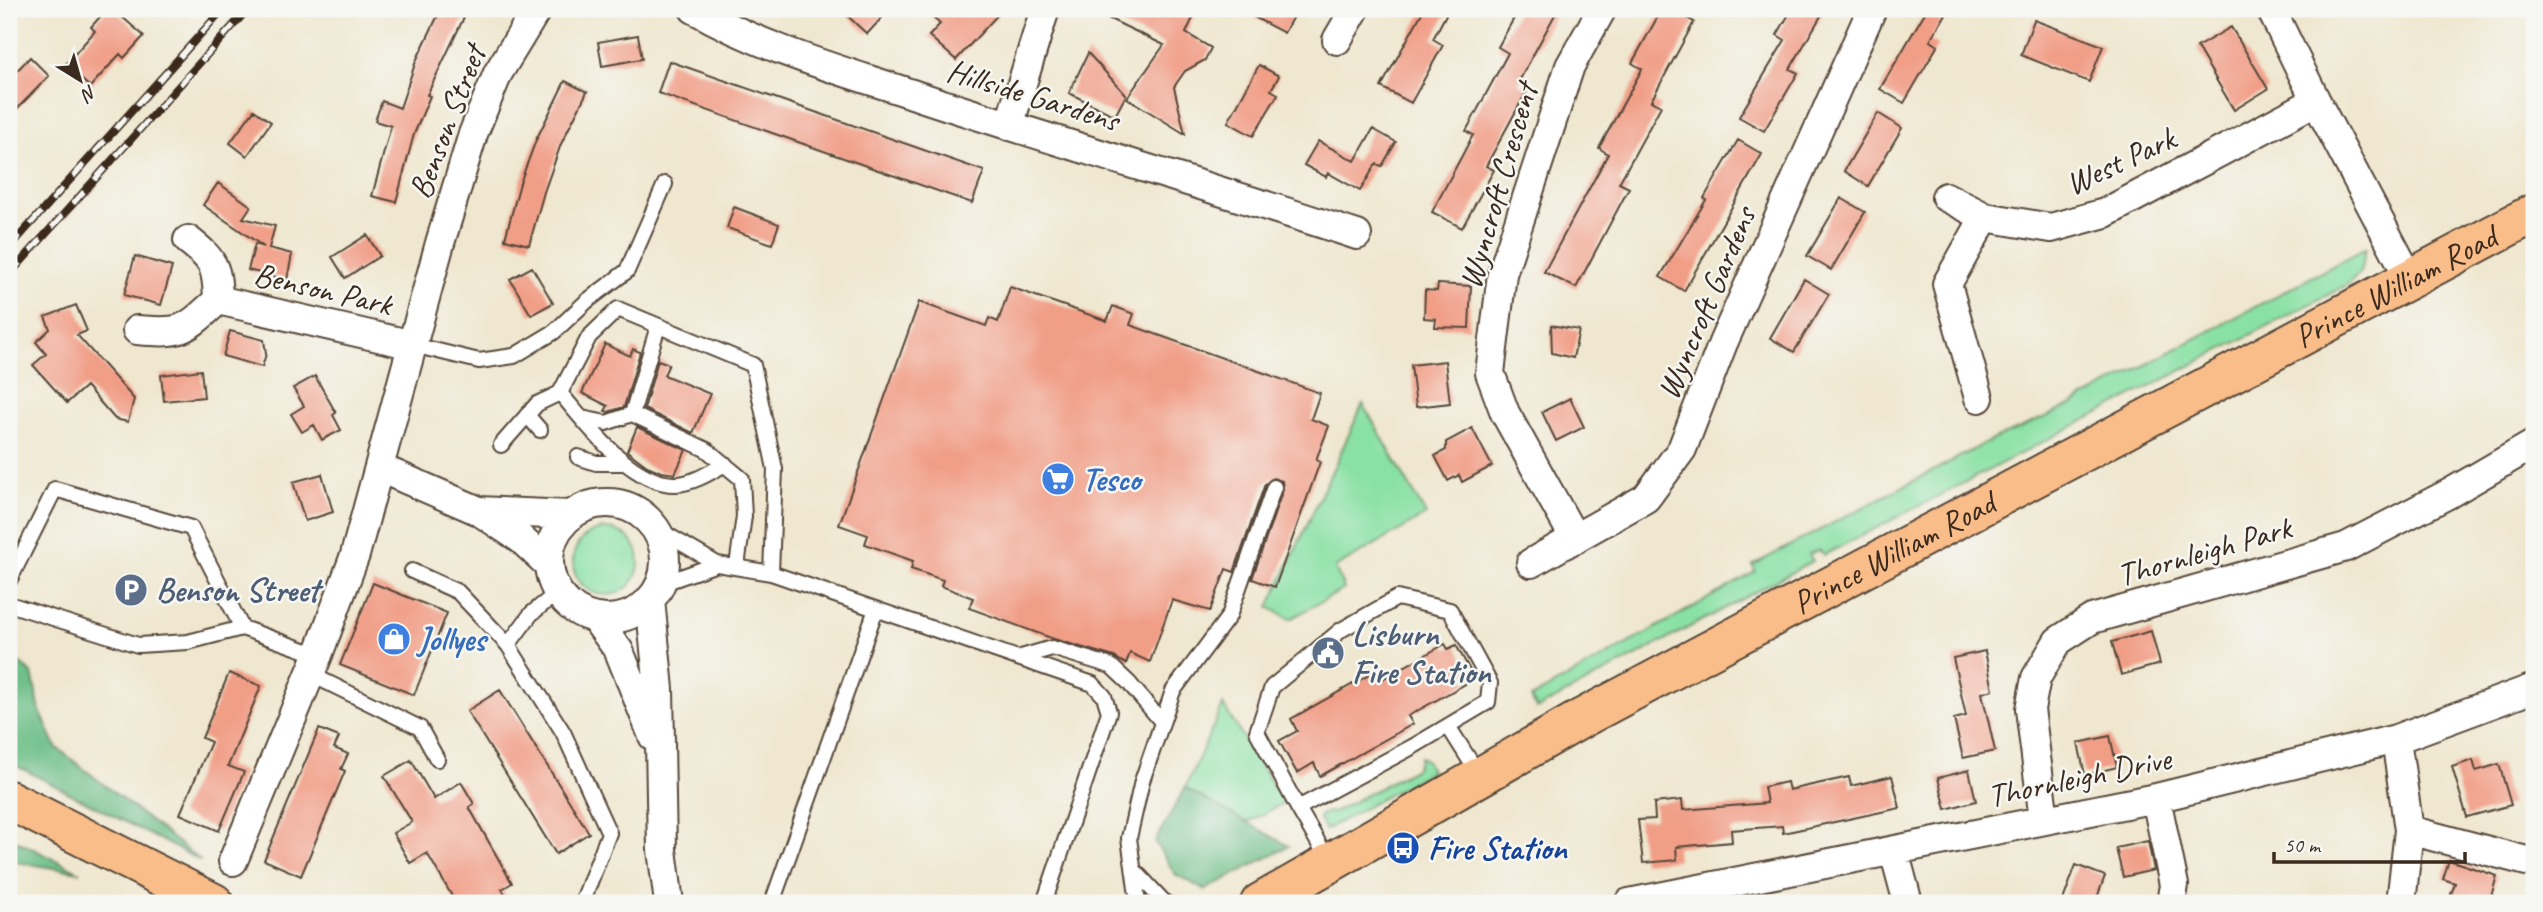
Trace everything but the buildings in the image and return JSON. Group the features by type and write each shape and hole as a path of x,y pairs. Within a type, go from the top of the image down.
{"main road":[{"name":"Prince William Road","path":"1260,903 1584,716 2534,213"},
{"path":"9,800 214,903"}],"street":[{"name":"Benson Street","path":"233,861 314,665 355,555 440,243 473,134 498,73 537,9"},
{"name":"Hillside Gardens","path":"694,9 764,44 1009,126 1196,182 1357,236"},
{"path":"1009,126 1045,9"},
{"path":"1337,40 1355,9"},
{"name":"Wyncroft Crescent","path":"1575,539 1505,413 1490,373 1502,274 1570,66 1602,9"},
{"name":"Wyncroft Gardens","path":"1531,564 1646,498 1682,449 1723,343 1872,9"},
{"path":"2270,9 2410,279"},
{"name":"West Park","path":"1946,197 1985,217 2051,228 2105,213 2316,101"},
{"path":"1979,398 1947,284 1985,217"},
{"name":"Benson Park","path":"137,330 170,333 191,325 218,300 217,276 207,255 188,240"},
{"name":"Benson Park","path":"218,300 413,345"},
{"name":"Thornleigh Park","path":"2044,820 2031,709 2036,678 2058,641 2092,619 2346,547 2450,493 2534,444"},
{"path":"380,468 479,511 521,539 549,565"},
{"path":"655,592 634,613 615,619 595,618 574,609 558,593 551,579 549,565 554,537 562,524 588,506 615,504 641,514 654,527 663,544 665,564 655,592 662,850 669,903"},
{"path":"479,511 572,515"},
{"path":"595,618 619,651 661,758"},
{"name":"Thornleigh Drive","path":"1629,903 2156,798 2396,739 2534,688"},
{"path":"2396,739 2409,830 2402,903"},
{"path":"2156,798 2174,885 2171,903"},
{"path":"2409,830 2534,863"},
{"path":"651,903 662,850"},
{"path":"1894,851 1908,903"}],"lane":[{"path":"413,345 479,361 514,356 554,332 587,301 627,271 665,184"},
{"path":"501,445 537,404 560,393 589,337 618,309 753,365 775,469 771,573"},
{"path":"632,414 657,326"},
{"path":"560,393 622,463 662,482 677,484 701,477 726,464"},
{"path":"582,418 606,423 632,414 707,450 742,479 744,516 737,566"},
{"path":"527,415 540,430"},
{"path":"578,457 596,463 622,463"},
{"path":"1138,903 1129,838 1142,781 1173,691 1229,616 1274,487"},
{"path":"9,581 55,489 191,528 242,628 314,665 420,728 437,759"},
{"path":"654,527 717,564 771,573 1093,684 1104,696 1109,712 1044,903"},
{"path":"655,592 717,564"},
{"path":"412,571 458,592 508,646 564,732 608,833 583,903"},
{"path":"508,646 531,614 558,593"},
{"path":"1298,808 1488,702 1490,683 1450,610 1397,598 1341,630 1272,688 1258,732 1298,808 1330,862"},
{"path":"9,604 138,645 188,642 242,628"},
{"path":"772,903 876,609"},
{"path":"1018,658 1052,648 1111,666 1162,722"},
{"path":"1448,726 1479,776"},
{"path":"1135,871 1165,903"}],"green space":[{"path":"2366,248 2360,272 2347,285 1824,555 1819,550 1809,554 1813,561 1537,709 1531,698 1755,572 1753,565 1990,441 2059,411"},
{"path":"1363,404 1426,515 1335,568 1344,589 1290,619 1269,607"},
{"path":"606,529 619,532 629,539 636,549 639,562 636,575 629,585 619,592 606,595 593,592 583,585 576,575 573,562 576,549 583,539 593,532"},
{"path":"9,655 32,673 40,711 56,747 201,861 9,762"},
{"path":"1223,705 1284,803 1246,823 1185,788"},
{"path":"1420,757 1426,760 1431,771 1325,830 1319,820 1320,816 1327,812 1333,813 1416,768"},
{"path":"1185,788 1289,846 1205,890 1175,874 1155,842"},
{"path":"9,837 80,872 9,861"}],"railway":[{"path":"9,248 223,9"},
{"path":"9,275 248,9"}],"place":[{"name":"Tesco","path":"1058,479"},
{"name":"Benson Street","path":"131,590"},
{"name":"Jollyes","path":"394,639"},
{"name":"Lisburn Fire Station","path":"1328,653"},
{"name":"Fire Station","path":"1403,848"}]}
